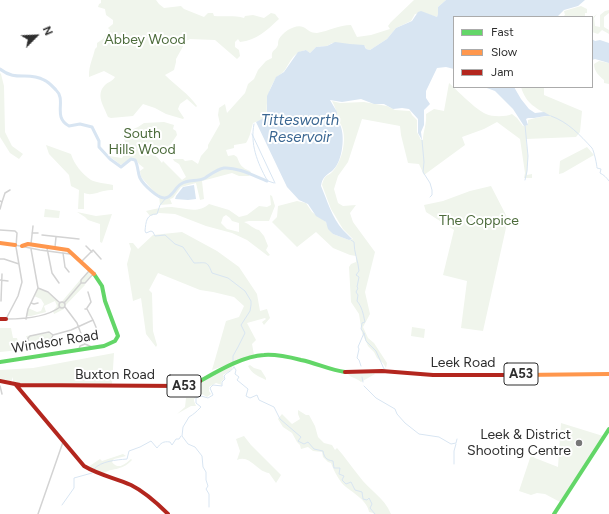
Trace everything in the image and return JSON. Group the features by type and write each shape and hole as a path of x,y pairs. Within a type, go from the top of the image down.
{"main road":[{"path":"0,243 16,245"},
{"path":"22,246 67,251 92,272"},
{"name":"Windsor Road","path":"0,362 93,348 113,342 117,338 118,333 106,303 102,286 98,278 92,272"},
{"path":"0,320 6,319"},
{"name":"Buxton Road","path":"0,381 19,386 189,385 224,368 252,357 263,355 273,355 301,360 342,372"},
{"name":"Leek Road","path":"342,372 382,371 433,375 609,374"},
{"path":"19,386 84,466 93,471 130,484 142,491 168,514"},
{"path":"554,514 609,429"}],"street":[{"path":"0,209 5,193 10,190"},
{"path":"26,319 28,309 38,288 29,246 33,226"},
{"path":"0,230 17,232 16,245 22,278 15,303 6,319 26,319 54,311 60,307 65,307"},
{"path":"32,233 38,233"},
{"path":"42,235 79,239"},
{"path":"55,249 56,236"},
{"path":"16,245 22,246"},
{"path":"86,246 92,252 93,250 100,258"},
{"path":"59,283 53,276 47,249 63,253 67,251"},
{"path":"81,262 92,252"},
{"path":"63,253 65,267 69,272"},
{"path":"0,259 19,264"},
{"path":"38,288 48,292 60,303 64,303 81,283 81,280 92,272"},
{"path":"81,283 85,283 92,272"},
{"path":"1,301 2,274"},
{"path":"1,280 8,280"},
{"path":"88,292 91,302 86,309 94,320 98,332"},
{"path":"31,303 37,304"},
{"path":"64,303 65,307 79,327 85,344"},
{"path":"53,335 49,332 33,335 28,337 28,341 32,344 42,342 51,339 53,335 79,327 94,320"},
{"path":"79,349 80,346 85,344 90,345 93,348"},
{"path":"0,386 2,394"},
{"path":"38,514 64,442"}],"green space":[{"name":"Abbey Wood","path":"101,0 156,0 164,8 181,6 184,9 204,17 208,13 213,13 214,16 244,18 245,16 253,15 264,18 271,13 275,14 279,19 256,37 240,42 238,39 235,42 235,47 239,50 240,56 237,59 215,40 190,39 186,41 176,59 174,70 165,75 197,106 196,107 187,99 180,104 178,109 184,118 183,119 166,114 143,104 133,116 111,118 108,117 100,97 102,89 105,85 115,77 104,71 89,77 90,65 97,47 97,43 109,32 110,30 108,28 113,24 113,20 106,15 105,9 98,7"},
{"name":"South Hills Wood","path":"414,0 446,0 438,7 437,17 424,13 415,14 411,21 396,28 387,39 370,50 366,49 365,46 332,43 327,46 316,47 310,53 306,50 302,51 293,57 285,70 276,78 269,91 267,100 267,114 261,120 253,123 246,143 234,145 234,148 226,150 228,156 234,155 237,157 242,166 250,171 251,173 249,176 239,176 232,173 202,181 204,199 200,200 196,183 181,187 173,198 170,199 172,204 160,205 159,195 156,194 141,177 140,171 144,168 136,160 131,158 121,165 109,156 122,158 127,148 122,134 144,123 164,122 174,125 173,129 176,131 177,135 163,156 155,152 153,154 162,163 163,161 182,180 186,177 179,164 173,159 183,159 185,161 192,160 198,164 201,156 208,148 208,145 220,124 218,115 219,108 225,104 227,113 245,93 248,84 254,79 258,70 266,61 272,58 272,53 278,45 279,39 286,31 300,26 311,32 317,33 351,25 357,37 371,35 390,29 388,26 391,22"},
{"path":"581,6 587,9 587,13 585,13 585,16 564,16 565,15 564,11"},
{"path":"609,10 609,13 604,17 604,27 609,30 609,34 602,30 598,34 593,32 593,17 597,14 594,18 595,26 600,27 600,15"},
{"path":"599,61 609,63 609,84 604,83 604,80 595,69 594,64"},
{"path":"0,73 4,86 5,132 12,146 23,154 19,159 10,153 0,137"},
{"path":"449,83 472,105 482,112 495,116 506,116 512,114 523,126 528,125 528,120 550,116 529,102 521,88 544,88 544,95 582,111 580,132 576,137 526,139 528,156 527,175 532,174 532,178 524,178 525,173 520,139 497,122 484,129 462,137 465,145 424,175 419,164 408,163 400,126 362,119 348,162 338,176 334,189 338,203 343,206 356,205 350,213 353,222 375,252 365,292 370,314 363,327 368,338 374,343 387,363 386,368 368,346 362,333 359,314 351,302 349,267 351,264 356,262 356,256 333,248 316,232 297,247 272,222 277,217 278,206 297,201 306,203 312,212 326,222 333,234 349,240 353,239 343,229 331,209 322,185 325,177 333,171 339,162 344,144 342,127 332,101 340,103 364,102 387,106 395,110 410,111 417,120 417,132 421,140 423,140 426,114 434,109 444,111"},
{"path":"46,145 71,154 76,165 88,178 113,185 113,190 91,194 84,193 84,209 78,209 79,190 71,186 69,175 49,154"},
{"path":"587,147 594,155 559,174 560,161"},
{"name":"The Coppice","path":"491,186 508,219 483,331 461,328 467,281 443,275 454,230 426,212 424,205 443,201 470,191"},
{"path":"270,195 272,196 275,206 269,221 244,222 259,230 264,236 268,246 266,250 270,255 268,256 247,240 232,233 206,226 175,214 159,213 150,216 146,211 172,207 196,210 209,204 229,210 239,217 247,215 259,206 267,207 271,205","holes":["226,215 232,221 239,223 239,232 227,229 221,223 223,217"]},
{"path":"45,209 60,211 59,218 44,217"},
{"path":"77,212 96,216 112,214 102,243 100,242 100,224 88,220"},
{"path":"182,232 217,251 239,267 257,294 260,311 267,309 270,318 264,325 262,322 266,319 265,318 247,323 256,340 252,344 254,355 212,370 226,321 239,317 244,306 234,297 200,290 158,273 149,290 152,293 153,331 157,345 156,347 146,334 141,298 133,301 127,264 131,249 129,243 133,243 138,249 153,235"},
{"path":"89,271 92,274 84,283 85,285 63,308 64,309 54,314 53,311 57,306 55,301 44,306 46,312 26,316 28,308 37,312 41,311 44,304 41,299 34,296 38,288 54,297 59,305"},
{"path":"412,327 425,329 424,338 411,336"},
{"path":"0,328 11,328 13,338 17,338 20,350 0,352"},
{"path":"49,333 52,335 50,339 30,343 30,345 28,345 29,342 26,336"},
{"path":"114,353 112,384 13,383 13,377 11,382 0,380 0,370 33,368"},
{"path":"250,365 261,370 266,380 253,373 248,366"},
{"path":"233,366 231,370 223,375 224,379 221,382 222,385 216,383 209,387 211,394 207,397 202,394 194,399 196,406 191,406 177,414 185,407 186,398 194,398 194,395 181,388 194,387 211,376"},
{"path":"348,374 375,374 361,382"},
{"path":"298,410 306,415 309,415 315,426 318,437 324,443 332,445 335,450 337,448 363,481 380,498 391,514 374,514 369,512 363,501 341,482 331,463 323,457 322,452 313,451 308,447 301,449 292,433 283,427 278,419 282,414 292,424 300,419"},
{"path":"561,423 603,436 560,502 545,494 537,493 531,495 519,491 531,455 558,467"},
{"path":"244,436 281,475 276,483 269,473 261,470 250,461 246,459 237,460 240,451 236,439"},
{"path":"123,454 126,456 114,459 112,462 115,465 120,466 131,459 132,460 120,468 103,474 88,467 100,459 102,461"}],"water":[{"name":"Tittesworth Reservoir","path":"446,0 585,0 578,6 564,10 558,16 453,16 453,69 446,67 437,68 426,91 426,98 430,104 424,110 424,125 421,132 422,140 418,133 418,119 409,109 393,109 384,104 374,104 361,99 342,102 330,100 337,112 336,120 341,127 343,144 338,162 332,171 322,181 321,186 336,220 352,239 349,240 333,234 328,229 326,222 316,216 308,204 299,200 287,187 256,122 267,114 267,96 276,77 284,72 298,52 306,50 310,53 316,47 327,46 335,42 364,45 366,49 370,50 387,39 396,28 412,21 418,12 421,11 437,17 438,7"},
{"path":"593,40 609,43 609,63 593,60"},
{"path":"487,88 515,88 529,109 535,113 544,112 551,116 528,118 526,119 528,125 524,126 513,109 495,91"},
{"path":"194,185 196,199 175,199 183,187"}],"waterway":[{"path":"0,69 11,75 38,77 49,83 59,94 60,113 64,122 69,126 80,124 92,127 99,141 99,147 110,159 121,167 131,159 135,160 139,176 142,181 151,191 162,198 170,196 179,185 184,182 205,178 224,168 240,170 267,181"},
{"path":"551,116 568,125 592,148 597,168 601,169 600,173 609,181"},
{"path":"254,124 253,139 255,153 267,180"},
{"path":"525,125 528,156 525,180"},
{"path":"252,134 275,183"},
{"path":"422,140 424,162 423,172 430,183 432,190 432,195 430,197"},
{"path":"268,181 274,183"},
{"path":"166,198 160,205 157,214 153,214 147,219 146,233 151,231 155,236 165,235 175,244 183,247 194,263 206,263 212,273 228,278 245,291 251,301 250,311 241,325 245,333 233,356 233,362"},
{"path":"351,240 354,242 359,271 356,275 359,277 356,292 358,295 357,301 363,313 365,322 362,323 361,329 364,333"},
{"path":"361,366 357,358 358,347 364,333 366,341 376,351 385,369"},
{"path":"234,367 236,370 235,374 239,377 237,380 248,389 246,396 250,398 257,395 259,400 274,407 280,419 301,437 298,441 304,444 308,442 314,449 323,451 326,458 333,461 334,468 340,468 339,474 344,476 342,480 346,484 351,482 355,490 362,492 363,499 367,500 369,498 372,504 370,508 375,514"},
{"path":"209,507 209,494 206,489 208,486 202,456 195,447 188,444 182,436 183,427 189,417 201,407 196,403 196,398 201,396 208,398 213,395 210,388 213,385 222,386 222,382 225,379 224,376 234,367"},
{"path":"362,377 363,382"},
{"path":"364,386 376,398 395,409 397,414 405,423 419,434 439,437 451,444 456,443 457,439"},
{"path":"94,469 101,464 114,460 127,459 129,451 151,441 157,448 164,442 170,442 172,445 176,439 179,439 181,436"},
{"path":"454,464 454,451 456,444"},
{"path":"62,505 74,488 74,478 92,473"}],"traffic: fast":[{"path":"0,362 104,346 115,341 118,336 105,301 102,286 94,274"},
{"path":"200,381 239,361 264,355 278,355 307,361 345,372"},
{"path":"554,514 609,429"}],"traffic: slow":[{"path":"0,243 15,245"},
{"path":"22,246 28,244 68,250 94,274"},
{"path":"521,375 609,374"}],"traffic: jam":[{"path":"0,319 6,319"},
{"path":"345,372 382,371 433,375 521,375"},
{"path":"0,381 20,385 183,386 195,384 200,381"},
{"path":"16,385 84,466 95,472 131,485 151,498 168,514"}],"place":[{"name":"Leek & District Shooting Centre","path":"579,443"}]}
